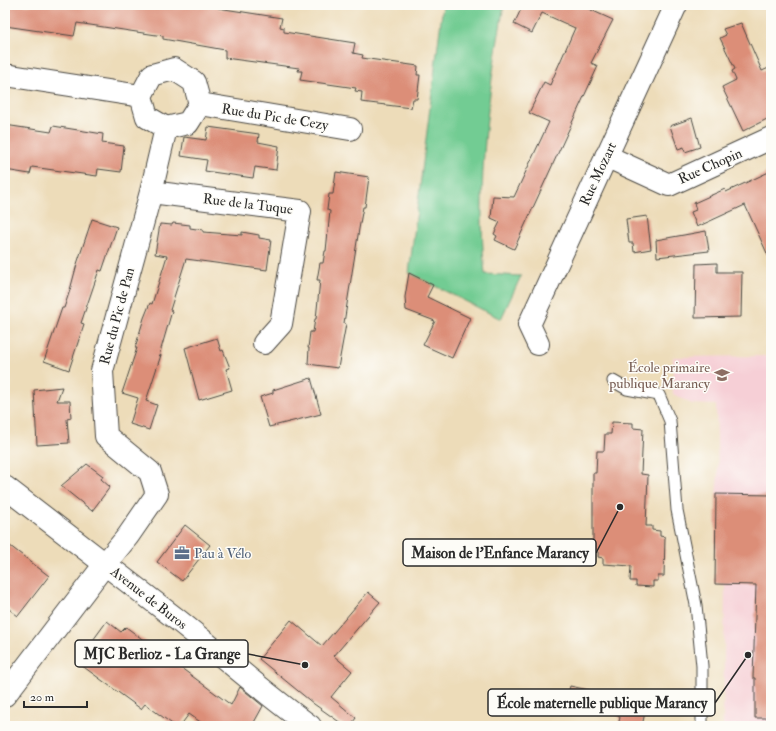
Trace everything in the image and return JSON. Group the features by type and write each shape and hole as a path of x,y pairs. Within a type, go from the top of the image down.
{"street":[{"name":"Rue Mozart","path":"538,344 529,326 676,5"},
{"path":"174,70 194,82 200,104 188,123 166,128 147,118 141,96 152,76 174,70"},
{"path":"5,75 141,96"},
{"name":"Rue du Pic de Cezy","path":"200,104 350,129"},
{"name":"Rue du Pic de Pan","path":"105,564 128,536 158,494 150,472 106,436 102,372 151,192 166,128"},
{"name":"Rue Chopin","path":"606,156 669,184 771,138"},
{"name":"Rue de la Tuque","path":"151,192 300,211 281,324 264,343"},
{"name":"Avenue de Buros","path":"5,487 179,621 288,710 310,726"},
{"path":"5,695 105,564"}],"lane":[{"path":"613,381 627,389 659,394 670,421 677,510 696,605 702,666 702,726"}],"shaded area":[{"path":"771,241 771,726 723,726 725,585 715,584 716,494 718,474 716,405 692,404 673,394 673,357 770,356 768,242"}],"green space":[{"path":"443,5 504,5 493,71 485,139 482,207 485,274 521,276 501,319 409,273"}],"building":[{"path":"5,5 219,5 218,8 282,18 280,27 284,28 284,32 355,43 353,53 363,55 362,58 418,66 417,75 420,75 417,99 413,99 411,108 361,102 362,92 355,91 356,88 300,80 302,71 298,71 299,68 225,58 225,50 163,39 163,36 77,23 74,36 5,26"},
{"path":"523,5 580,5 613,20 591,63 598,66 514,249 495,240 497,236 494,234 500,222 491,218 493,196 514,197 549,122 529,113 544,82 550,85 575,28 542,13 532,33 514,24"},
{"path":"741,23 762,71 771,67 771,117 743,131 722,87 736,80 732,71 735,69 720,38 726,35 723,29"},
{"path":"692,118 700,147 685,152 684,147 678,149 670,126"},
{"path":"5,125 51,132 53,126 103,134 102,143 124,146 121,172 98,169 97,176 32,167 30,174 5,170"},
{"path":"208,127 259,134 258,142 279,146 276,170 255,167 253,178 205,171 207,160 181,156 184,137 206,140"},
{"path":"771,171 771,262 745,205 697,227 691,212 696,210 694,203 725,189 726,192"},
{"path":"336,172 369,177 365,207 363,207 359,229 344,323 346,324 338,368 308,364 310,332 313,332 316,319 320,280 317,280 320,263 323,263 326,251 330,211 327,210 329,194 333,194"},
{"path":"647,216 651,249 634,252 633,243 629,243 626,219"},
{"path":"92,219 117,227 102,271 99,270 81,323 84,324 69,370 44,361 62,308 64,308"},
{"path":"173,223 190,225 190,228 203,230 203,232 242,235 242,232 259,235 259,238 271,240 267,270 186,259 170,310 172,311 159,356 161,355 146,401 157,405 149,430 130,424 138,398 122,393 137,348 135,348 144,318 150,303 152,304 167,256 155,254 160,224 172,225"},
{"path":"706,231 709,251 657,257 656,240"},
{"path":"717,263 717,272 742,272 741,317 695,318 696,264"},
{"path":"409,273 433,285 427,297 470,318 452,358 423,345 435,321 406,310 405,297"},
{"path":"217,338 221,351 223,350 230,368 226,369 232,390 199,400 185,348"},
{"path":"311,378 321,414 269,427 260,397 273,393 273,390"},
{"path":"62,387 57,401 70,401 71,418 67,419 69,443 37,445 34,390"},
{"path":"612,422 633,423 633,428 643,429 641,474 648,475 646,526 652,526 652,530 660,531 660,536 665,537 664,576 658,576 658,581 653,581 653,587 636,586 636,581 630,581 631,566 603,564 603,558 598,557 598,552 593,551 593,473 596,473 597,451 604,451 605,434 611,434"},
{"path":"87,464 103,476 101,479 110,487 92,511 61,486"},
{"path":"716,494 771,495 771,718 755,718 755,678 753,678 756,585 715,584"},
{"path":"185,525 210,545 182,581 157,562"},
{"path":"5,542 49,576 18,616 5,606"},
{"path":"368,592 380,602 334,656 352,671 331,697 356,718 350,726 345,726 314,704 259,659 291,620 322,646"},
{"path":"107,621 121,632 126,627 231,705 240,687 263,706 252,726 206,726 189,714 180,726 175,726 145,704 141,709 77,662"},
{"path":"570,686 617,696 617,693 647,703 642,726 618,726 620,717 604,709 573,703 575,697 568,694"}],"place":[{"name":"École primaire publique Marancy","path":"722,375"},
{"name":"Maison de l'Enfance Marancy","path":"620,507"},
{"name":"Pau à Vélo","path":"182,553"},
{"name":"École maternelle publique Marancy","path":"748,655"},
{"name":"MJC Berlioz - La Grange","path":"305,665"}]}
